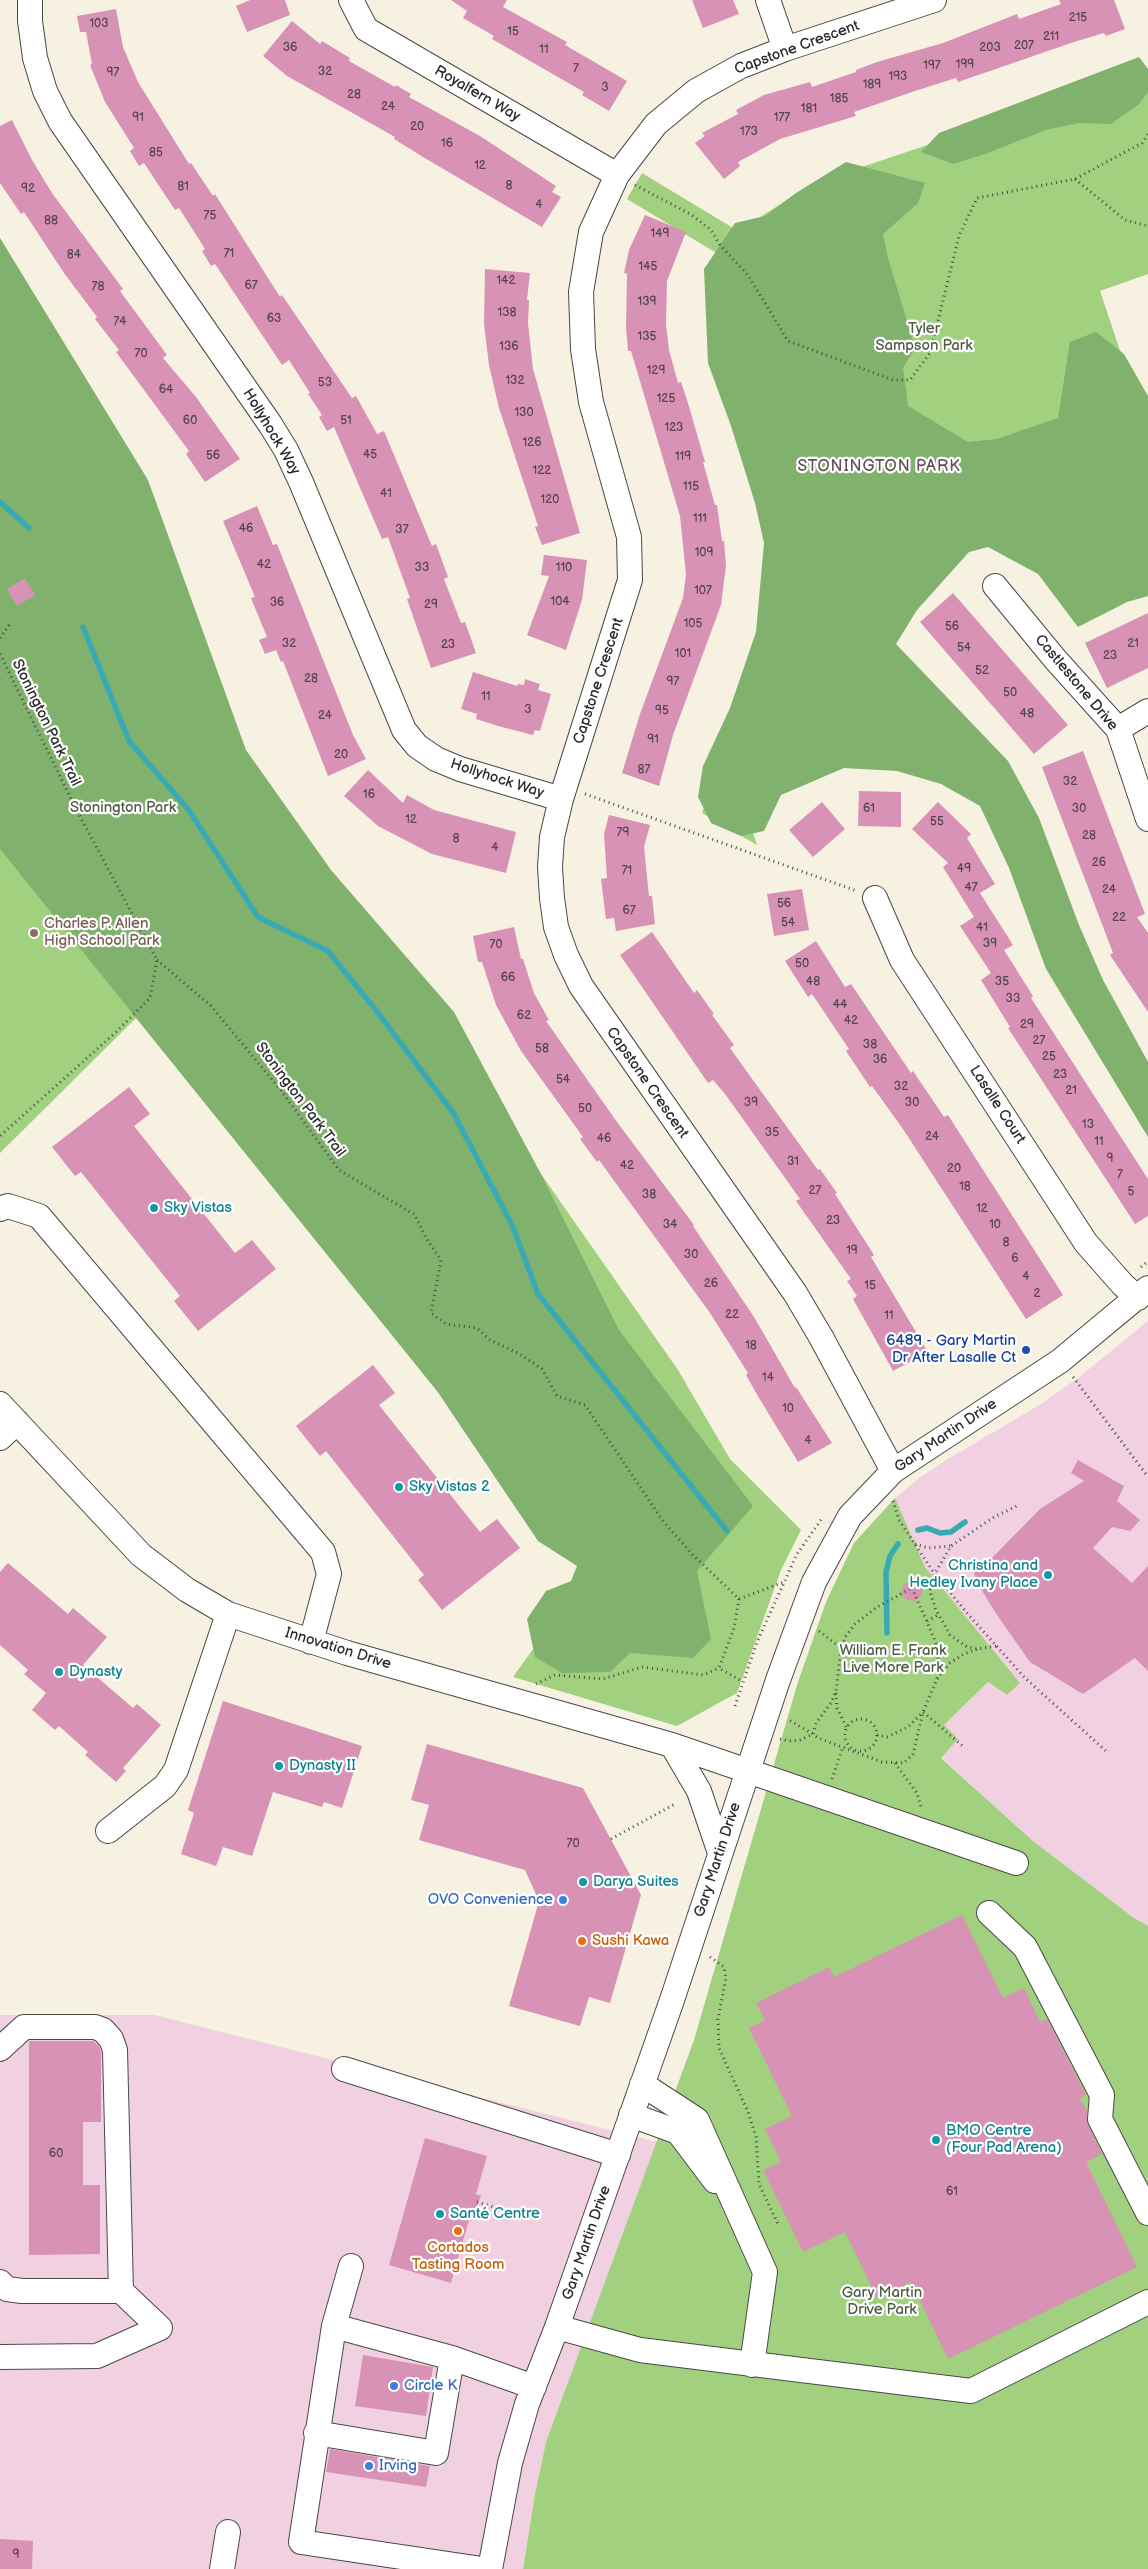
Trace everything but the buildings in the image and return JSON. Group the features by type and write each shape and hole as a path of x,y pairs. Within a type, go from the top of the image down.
{"street":[{"name":"Hollyhock Way","path":"30,0 34,58 45,91 60,121 265,416 286,450 404,730 417,746 436,759 460,768 563,793"},
{"name":"Royalfern Way","path":"351,0 366,29 617,175"},
{"path":"768,0 785,49"},
{"name":"Capstone Crescent","path":"893,1472 821,1337 795,1293 581,986 566,955 556,927 552,898 552,837 563,793 630,580 629,537 591,402 583,340 581,292 591,232 617,175 656,124 696,91 741,66 785,49 934,0"},
{"name":"Castlestone Drive","path":"995,586 1118,729 1148,819"},
{"path":"1118,729 1148,712"},
{"name":"Lasalle Court","path":"875,898 902,960 1086,1243 1123,1285 1143,1293"},
{"path":"0,1209 8,1206 39,1216 323,1552 329,1574 310,1642"},
{"name":"Gary Martin Drive","path":"490,2569 510,2463 534,2387 618,2155 747,1772 814,1582 850,1516 893,1472 1060,1361 1143,1293"},
{"name":"Innovation Drive","path":"0,1404 141,1555 187,1590 228,1614 310,1642 672,1745 1016,1863"},
{"path":"0,1438 17,1422"},
{"path":"108,1831 165,1786 176,1770 228,1614"},
{"path":"672,1745 699,1791 720,1853"},
{"path":"989,1913 1025,1947 1102,2095 1100,2118 1148,2212"},
{"path":"0,2049 24,2026 96,2027 103,2030 111,2039 116,2050 121,2290 160,2328 97,2356 0,2357"},
{"path":"344,2069 618,2155"},
{"path":"642,2084 698,2120 766,2272 752,2365"},
{"path":"631,2115 678,2132 742,2217"},
{"path":"351,2266 334,2326 316,2433 301,2542 418,2564 482,2569"},
{"path":"0,2282 7,2289 22,2292 121,2290"},
{"path":"557,2327 640,2350 971,2391 1148,2302"},
{"path":"334,2326 452,2358 534,2387"},
{"path":"316,2433 436,2453 452,2358"},
{"path":"222,2569 228,2532"}],"path":[{"path":"617,175 692,214 710,230 720,245 748,275 788,341 893,380 910,380 930,353 959,236 977,198 1075,179 1142,143 1148,134"},
{"path":"1075,179 1125,220 1148,226"},
{"path":"0,638 10,624"},
{"name":"Stonington Park Trail","path":"0,654 77,811 157,960 211,1006 280,1089 338,1170 415,1215 426,1238 441,1260 431,1313 446,1324 477,1328 490,1340 518,1353 542,1369 557,1396 585,1405 662,1521 693,1555 739,1599"},
{"path":"563,793 875,898"},
{"path":"0,1136 116,1032 150,998 157,960"},
{"path":"1060,1361 1093,1401 1148,1477"},
{"path":"893,1498 899,1520 934,1573 1025,1678 1106,1751"},
{"path":"978,1649 967,1646 950,1635 938,1615 930,1592 931,1580 951,1546 994,1518 1017,1506"},
{"path":"915,1543 928,1548 951,1546"},
{"path":"534,1685 555,1675 603,1679 642,1667 703,1675 719,1668 734,1628 739,1599 784,1582"},
{"path":"856,1751 846,1741 847,1728 837,1708 836,1692 841,1648 855,1624 877,1607 912,1588 938,1650 937,1679"},
{"path":"927,1621 938,1615"},
{"path":"816,1629 841,1648"},
{"path":"784,1718 796,1722 818,1738 856,1751 867,1757 895,1763 908,1761 912,1754 923,1712 937,1679 950,1662 978,1649 997,1646"},
{"path":"719,1668 742,1682"},
{"path":"778,1738 790,1741 800,1740 812,1734 816,1723 831,1703 836,1692"},
{"path":"877,1735 887,1737 908,1727 923,1712"},
{"path":"923,1712 965,1748"},
{"path":"847,1728 854,1720 865,1720 874,1725 877,1735 870,1749 856,1751"},
{"path":"831,1782 843,1747"},
{"path":"895,1763 916,1793 922,1809"},
{"path":"611,1839 675,1804"},
{"path":"710,1957 724,1966 726,1978 718,2019 719,2048 748,2112 756,2137 759,2184 778,2224"},
{"path":"477,2202 510,2212"}],"shaded area":[{"path":"1148,1321 1148,1926 1134,1918 1033,1841 941,1757 944,1725 988,1682 1007,1695 1020,1683 925,1567 895,1498 919,1478 948,1459 1041,1404 1078,1378"},
{"path":"0,2015 155,2015 657,2142 546,2442 535,2494 523,2569 0,2569"}],"green space":[{"path":"1139,57 1148,69 1148,92 1139,104 1111,124 1079,123 1046,130 985,154 953,164 921,152 939,133"},
{"name":"Tyler Sampson Park","path":"1148,71 1148,274 1100,291 1148,434 936,519 746,810 757,845 702,813 787,580 723,257 627,199 642,173 738,231 814,183"},
{"name":"Tyler Sampson Park","path":"846,162 925,183 918,203 883,234 888,258 915,348 903,368 908,406 968,442 997,439 1058,418 1070,342 1096,332 1124,354 1148,396 1148,596 1127,602 1078,627 1038,574 988,547 969,552 917,610 896,644 1008,761 1039,818 1079,925 1103,980 1148,1062 1148,1137 1046,969 1009,868 980,806 941,784 897,771 844,768 781,795 764,831 741,836 711,823 698,797 703,766 730,708 756,632 764,543 755,503 731,426 708,363 704,269 735,223 765,216 796,193"},
{"name":"Stonington Park","path":"0,238 148,480 246,750 331,870 454,1012 541,1174 619,1330 753,1506 697,1571 711,1639 693,1658 630,1653 610,1672 562,1673 535,1657 527,1619 546,1591 571,1581 577,1566 538,1541 437,1391 0,849"},
{"name":"Stonington Park","path":"0,639 266,837 541,1174 678,1370 730,1459 801,1530 781,1570 737,1693 677,1726 513,1677 586,1575 136,1018 0,1153"},
{"name":"Gary Martin Drive Park","path":"895,1498 925,1567 1020,1683 1007,1695 988,1682 944,1725 958,1739 941,1758 1033,1841 1134,1918 1148,1926 1148,2569 523,2569 535,2494 546,2442 694,2040 797,1685 826,1602 854,1543"}],"waterway":[{"path":"0,502 29,528"},
{"path":"83,627 129,741 188,809 258,917 328,951 375,1009 454,1114 513,1227 538,1294 727,1531"},
{"path":"918,1530 927,1528 940,1533 951,1532 965,1522"},
{"path":"887,1633 886,1572 890,1556 898,1544"}],"place":[{"name":"Charles P. Allen High School Park","path":"34,933"},
{"name":"Sky Vistas","path":"154,1208"},
{"name":"6489 - Gary Martin Dr After Lasalle Ct","path":"1026,1350"},
{"name":"Sky Vistas 2","path":"399,1487"},
{"name":"Christina and Hedley Ivany Place","path":"1048,1575"},
{"name":"Dynasty","path":"59,1672"},
{"name":"Dynasty II","path":"279,1766"},
{"name":"Darya Suites","path":"583,1882"},
{"name":"OVO Convenience","path":"563,1900"},
{"name":"Sushi Kawa","path":"582,1941"},
{"name":"BMO Centre (Four Pad Arena)","path":"936,2140"},
{"name":"Santé Centre","path":"440,2214"},
{"name":"Cortados Tasting Room","path":"458,2231"},
{"name":"Circle K","path":"394,2386"},
{"name":"Irving","path":"369,2466"}],"district":[{"name":"STONINGTON PARK","path":"879,467"}],"park label":[{"name":"William E. Frank Live More Park","path":"893,1660"}]}
